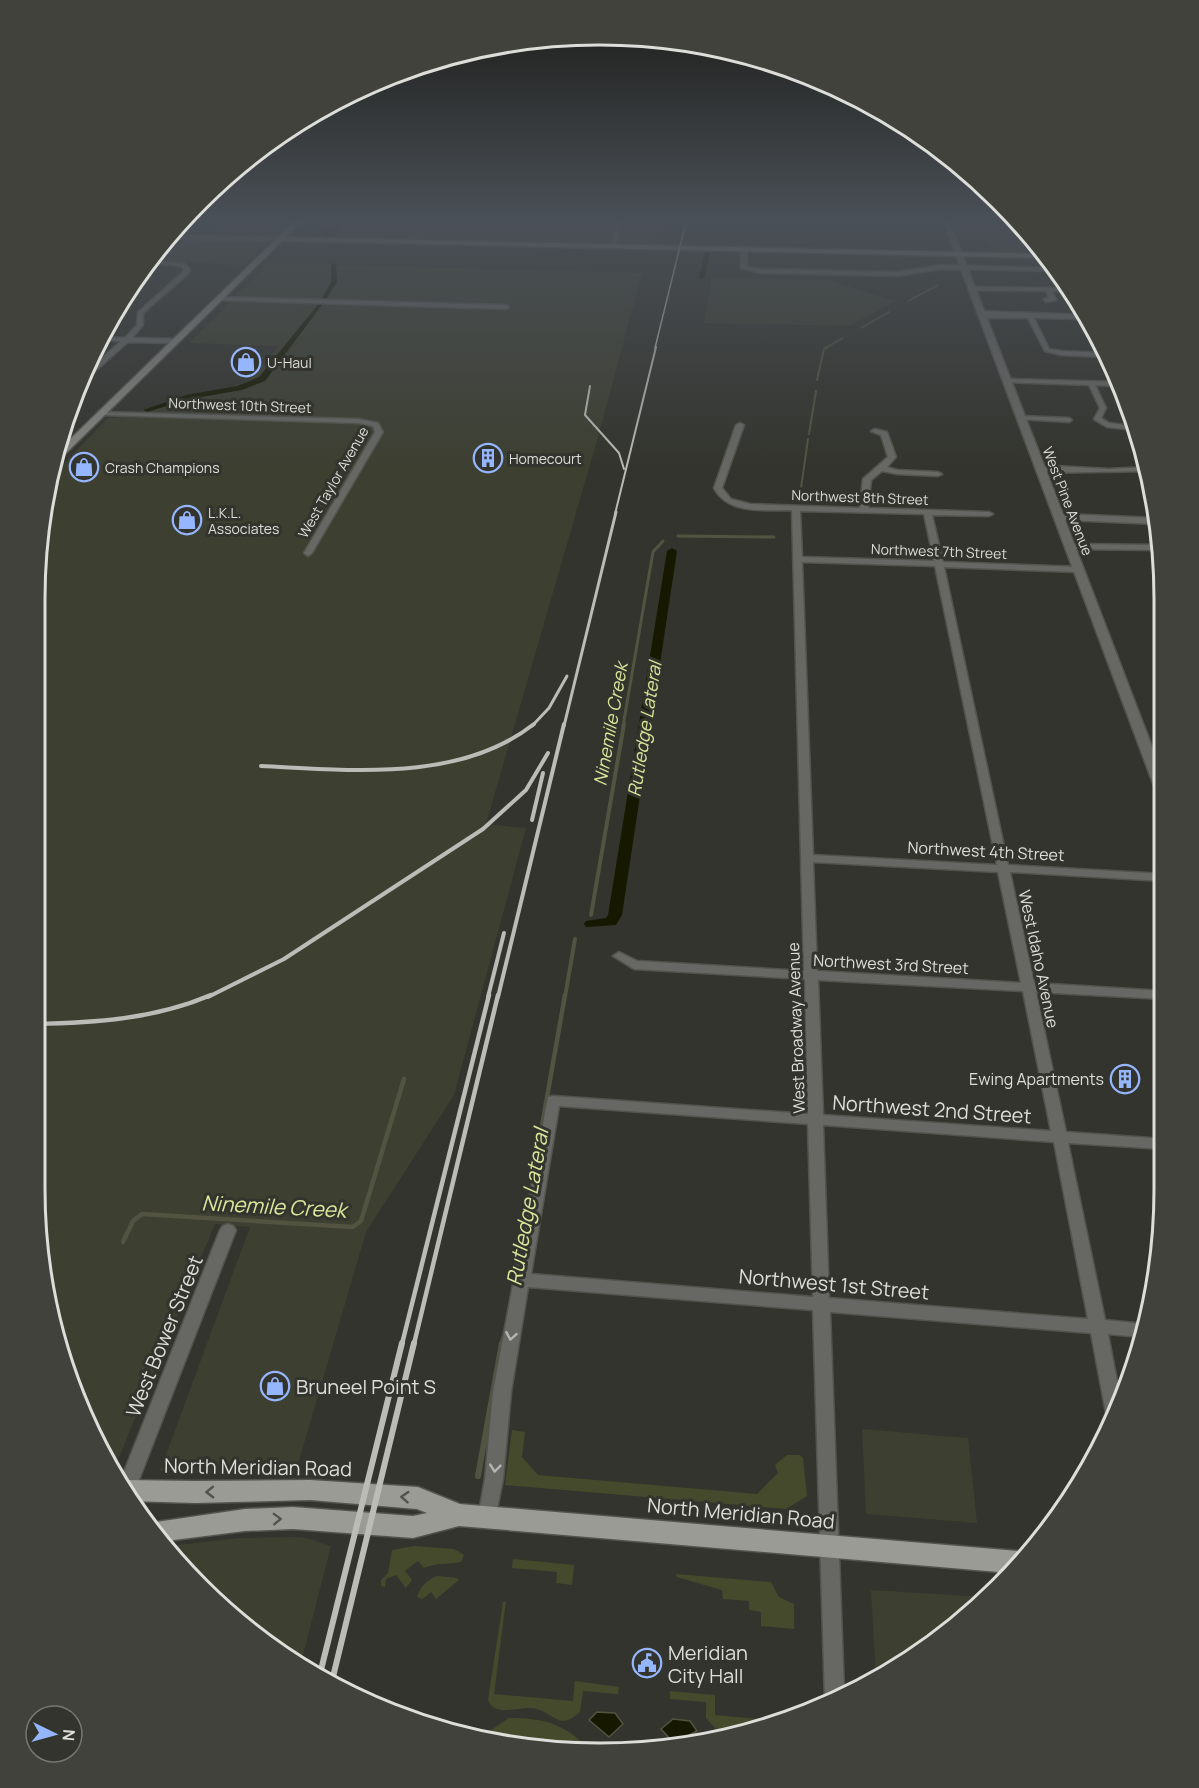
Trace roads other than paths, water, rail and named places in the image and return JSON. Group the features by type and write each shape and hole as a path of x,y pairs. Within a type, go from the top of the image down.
{"main road":[{"path":"66,448 216,301"},
{"name":"North Meridian Road","path":"134,1490 195,1492 310,1490 418,1498 459,1515 487,1518 1010,1561"},
{"name":"North Meridian Road","path":"163,1529 245,1520 293,1518 413,1527 459,1515"}],"street":[{"path":"96,367 140,324 140,313 153,301"},
{"path":"306,301 506,307"},
{"name":"West Pine Avenue","path":"976,301 1154,768"},
{"path":"981,315 1077,317"},
{"path":"1030,316 1045,349 1050,352 1097,355"},
{"path":"110,339 176,341"},
{"path":"1006,381 1110,384"},
{"path":"1091,383 1103,408 1097,419 1107,425 1127,427"},
{"name":"Northwest 10th Street","path":"103,413 357,421 376,424"},
{"path":"1021,418 1070,420"},
{"name":"West Taylor Avenue","path":"308,553 379,432 376,424"},
{"name":"Northwest 8th Street","path":"740,425 718,488 720,494 731,502 756,507 796,509 989,514"},
{"path":"864,511 867,479 889,462 891,457 884,434 875,431"},
{"path":"880,468 908,473 938,474"},
{"path":"1040,469 1138,470"},
{"name":"West Broadway Avenue","path":"796,509 834,1691"},
{"name":"West Idaho Avenue","path":"928,513 1060,1137 1112,1400"},
{"path":"1059,517 1148,521"},
{"path":"1070,547 1151,548"},
{"name":"Northwest 7th Street","path":"798,559 1078,569"},
{"name":"Northwest 4th Street","path":"806,858 1154,877"},
{"name":"Northwest 3rd Street","path":"619,956 634,965 1154,994"},
{"name":"Northwest 2nd Street","path":"521,1280 553,1101 815,1121 1154,1142"},
{"name":"West Bower Street","path":"128,1481 228,1230"},
{"path":"487,1518 494,1479 501,1392 521,1280"},
{"name":"Northwest 1st Street","path":"521,1280 1136,1329"}],"waterway":[{"path":"147,410 189,397 239,388 262,379 320,304"},
{"name":"Ninemile Creek","path":"861,328 889,312"},
{"name":"Ninemile Creek","path":"825,348 843,338"},
{"name":"Ninemile Creek","path":"817,380 824,349 828,347"},
{"name":"Ninemile Creek","path":"809,434 816,391"},
{"name":"Ninemile Creek","path":"801,488 808,439"},
{"path":"1073,525 1075,530"},
{"name":"Ninemile Creek","path":"678,536 774,537"},
{"name":"Ninemile Creek","path":"623,726 653,552 663,541"},
{"name":"Rutledge Lateral","path":"591,924 611,922 615,915 672,551"},
{"name":"Ninemile Creek","path":"591,915 624,724"},
{"name":"Rutledge Lateral","path":"565,997 575,939"},
{"name":"Rutledge Lateral","path":"534,1171 565,995"},
{"name":"Ninemile Creek","path":"123,1242 133,1221 142,1214 353,1227 361,1221 404,1079"},
{"name":"Rutledge Lateral","path":"502,1344 503,1338"},
{"name":"Rutledge Lateral","path":"478,1476 502,1343"}],"railway":[{"path":"655,348 666,301"},
{"path":"615,514 656,347"},
{"path":"590,386 585,415 619,453 624,469"},
{"path":"564,726 616,512"},
{"path":"534,724 549,708 567,676"},
{"path":"261,766 367,770 403,769 438,764 472,756 504,743 534,724"},
{"path":"498,997 564,724"},
{"path":"208,997 284,959 483,829 526,790 548,753"},
{"path":"532,820 543,773"},
{"path":"488,997 504,933"},
{"path":"45,1024 124,1018 168,1010 211,995"},
{"path":"402,1344 489,995"},
{"path":"414,1344 498,995"},
{"path":"321,1669 402,1343"},
{"path":"333,1675 414,1343"}],"place":[{"name":"U-Haul","path":"246,362"},
{"name":"Homecourt","path":"488,458"},
{"name":"Crash Champions","path":"84,467"},
{"name":"L.K.L. Associates","path":"187,520"},
{"name":"Ewing Apartments","path":"1125,1079"},
{"name":"Bruneel Point S","path":"275,1386"},
{"name":"Meridian City Hall","path":"647,1663"}]}
